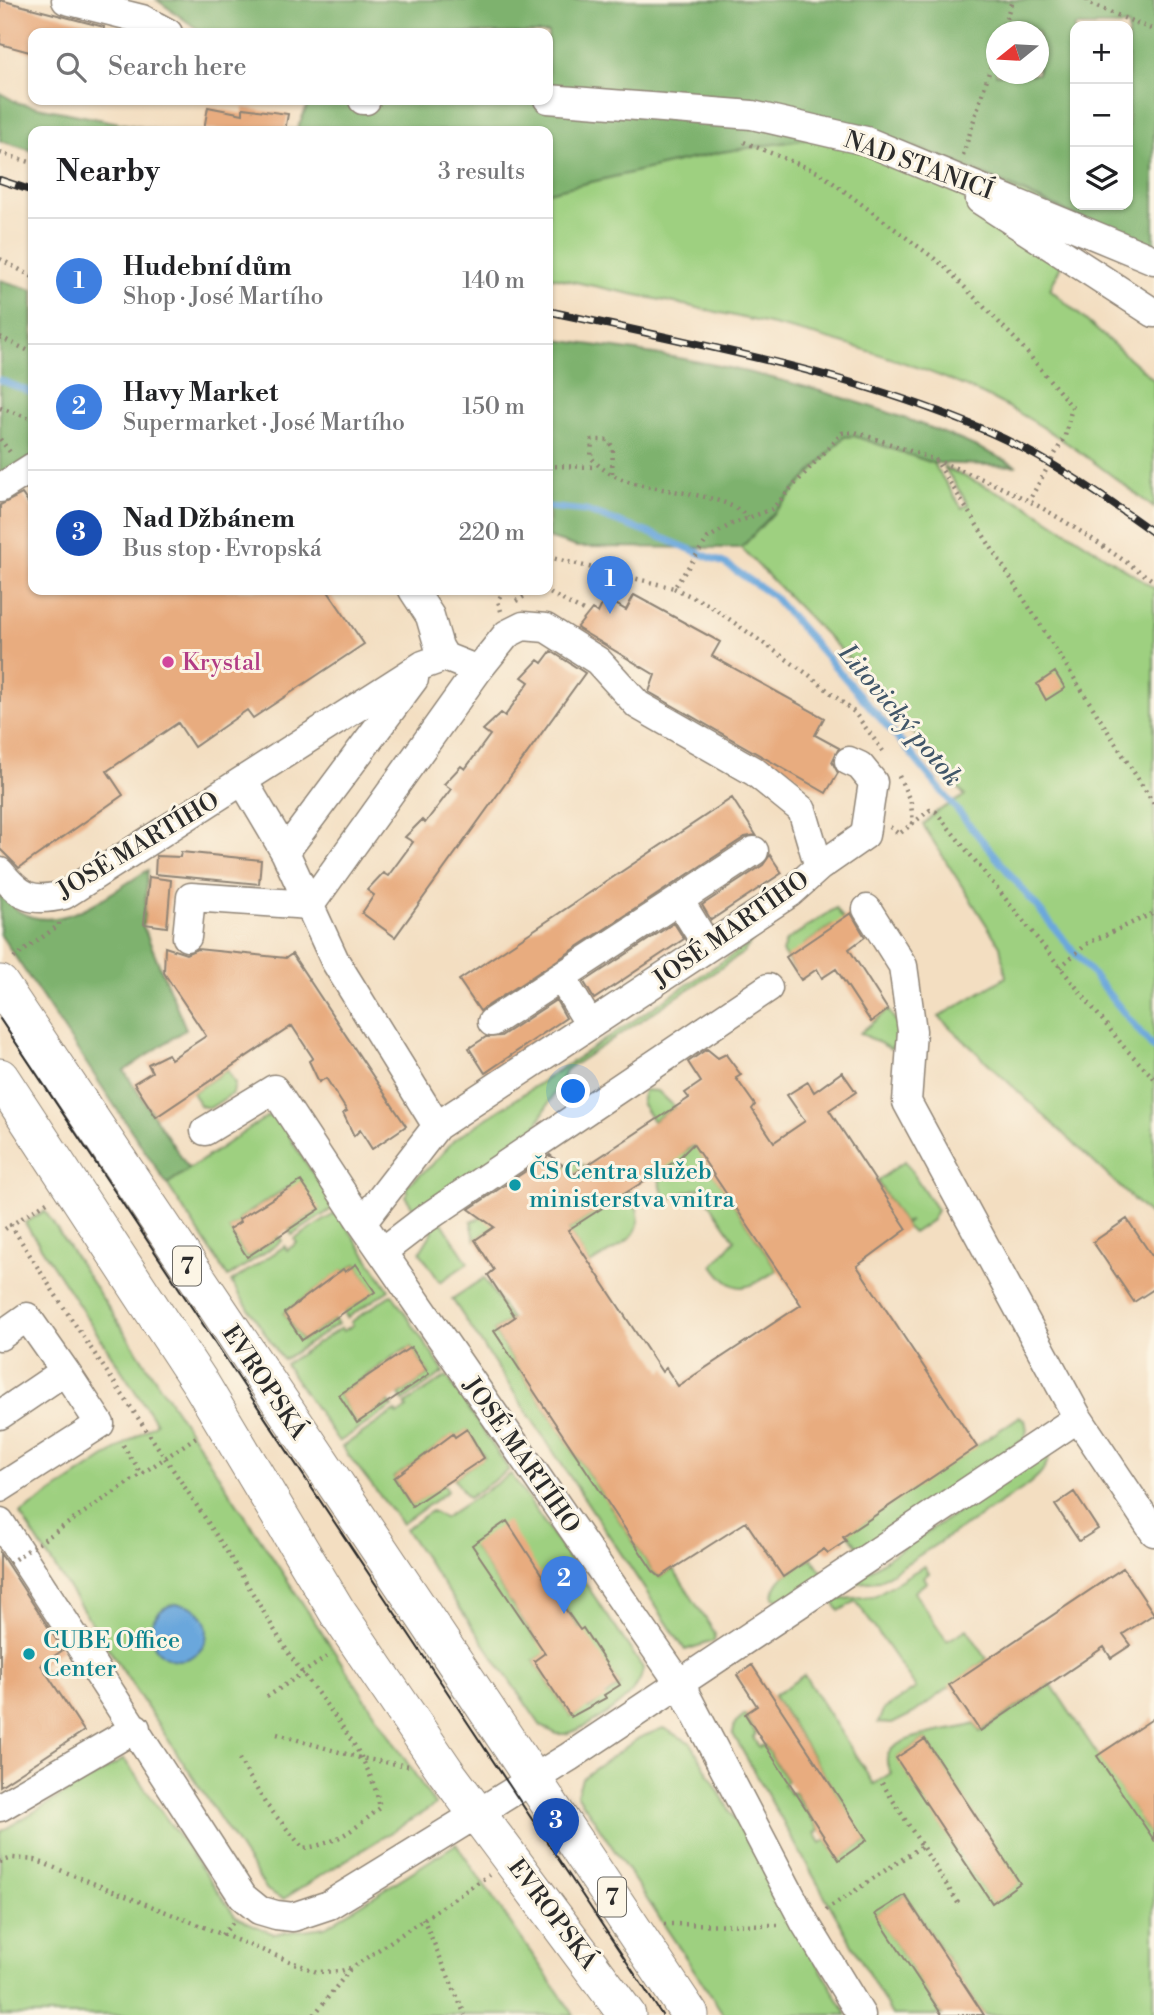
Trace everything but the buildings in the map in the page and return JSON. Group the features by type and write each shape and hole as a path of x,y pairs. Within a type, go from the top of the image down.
{"main road":[{"name":"EVROPSKÁ","path":"3,974 375,1548 534,1778 690,2015"},
{"name":"EVROPSKÁ","path":"5,1098 201,1384 338,1613 478,1815 626,2015"}],"street":[{"path":"66,0 134,9 160,28"},
{"name":"NAD STANICÍ","path":"553,99 752,115 866,141 957,176 1154,260"},
{"path":"957,176 973,196 1154,313"},
{"path":"0,488 28,470"},
{"path":"285,852 434,661 430,616 416,595"},
{"name":"JOSÉ MARTÍHO","path":"310,905 478,670 507,634 523,626 545,628 598,662 638,705 755,772 802,810 819,867 790,893 436,1126 362,1223 680,1684 805,1923 860,2015"},
{"path":"434,661 478,670"},
{"name":"JOSÉ MARTÍHO","path":"0,872 16,890 40,901 64,895 434,661"},
{"path":"819,867 866,835 873,782 860,766 849,761"},
{"name":"JOSÉ MARTÍHO","path":"243,781 285,852 335,961 436,1126"},
{"path":"492,1022 754,851"},
{"path":"187,937 191,897 310,905"},
{"path":"678,900 708,947"},
{"path":"867,909 902,966 912,1031 907,1102 1078,1418 1154,1532"},
{"path":"561,977 590,1025"},
{"path":"382,1252 425,1219 768,988"},
{"path":"205,1132 274,1089 362,1223"},
{"path":"0,1336 27,1318 100,1424 0,1488"},
{"path":"0,1415 65,1371"},
{"path":"0,1522 136,1728 243,1897 259,1910 293,1917 328,1905 478,1815 680,1684 1078,1418"},
{"path":"0,1807 136,1728"}],"path":[{"path":"1005,21 1012,0"},
{"path":"1087,0 1087,3 1154,30"},
{"path":"957,176 986,82"},
{"path":"732,136 820,173 943,265 1020,344 1072,407 1065,436 1029,501"},
{"path":"0,153 28,161"},
{"path":"0,259 28,274"},
{"path":"0,337 28,351"},
{"path":"0,408 28,417"},
{"path":"674,588 708,538 749,517 772,509 842,433 855,432 934,458 1029,501 1067,522 1154,581"},
{"path":"598,467 591,457 592,440 608,440 613,449 612,473"},
{"path":"934,458 1154,804"},
{"path":"553,466 598,467 651,487 725,502 739,508 749,517"},
{"path":"553,558 674,588 709,605 809,675"},
{"path":"553,595 585,612"},
{"path":"870,811 900,834 930,810 936,812 1060,967 1154,1078"},
{"path":"3,974 59,925 64,895"},
{"path":"1060,967 1088,943 1154,912"},
{"path":"5,1229 47,1202"},
{"path":"11,1225 62,1308 233,1561 360,1758 375,1783 380,1808 352,1832 320,1846 303,1848 265,1802 239,1759"},
{"path":"9,1563 200,1434"},
{"path":"123,1445 141,1474"},
{"path":"267,1697 318,1662"},
{"path":"277,1734 360,1758 399,1766 419,1765"},
{"path":"882,1783 960,1906"},
{"path":"822,1912 922,1846"},
{"path":"423,1918 465,2015"},
{"path":"222,1935 235,1920"},
{"path":"653,1924 786,1926"},
{"path":"314,2015 353,1966"}],"green space":[{"path":"157,0 1154,0 1154,250 956,162 867,130 721,152 553,191 553,126 298,126 308,105 553,105 553,28 196,28"},
{"path":"0,93 18,103 134,126 28,126 28,149 0,141"},
{"path":"867,130 956,162 1088,223 1065,257 1050,289 1154,380 1154,508 1092,461 1028,418 982,394 930,372 823,338 768,324 553,277 553,191 721,152"},
{"path":"0,280 28,288 28,459 0,476"},
{"path":"553,340 694,361 789,382 885,411 975,446 1017,466 933,463 854,436 844,437 741,548 577,547 553,540"},
{"path":"854,436 933,463 962,508 968,504 944,467 1026,505 1154,588 1154,1219 939,1017 1006,977 1000,946 923,825 936,812 965,796 874,684 741,548 844,437"},
{"path":"148,870 143,926 186,1029 124,1071 189,1169 167,1184 0,934 0,892 16,909 34,918 53,918 93,904"},
{"path":"836,908 854,935 844,942 833,925 804,945 798,974 782,952 786,941"},
{"path":"764,926 743,953 566,1070 536,1127 418,1215 405,1196 408,1192 405,1187 432,1165 454,1140 744,947"},
{"path":"888,1010 898,1024 898,1042 891,1049 860,1033"},
{"path":"227,1070 235,1083 233,1093 210,1108 201,1106 192,1093"},
{"path":"644,1090 658,1091 675,1107 653,1121 641,1103"},
{"path":"268,1116 285,1119 291,1140 335,1207 292,1235 289,1230 319,1209 288,1187 239,1219 240,1222 229,1229 247,1257 279,1236 282,1241 228,1277 167,1184"},
{"path":"695,1145 777,1270 758,1282 742,1287 735,1286 713,1265 735,1240 699,1188 670,1198 663,1194 657,1171"},
{"path":"573,1161 585,1166 475,1240 471,1221 489,1215"},
{"path":"905,1161 937,1210 932,1220 913,1233 904,1225 910,1221 903,1223 877,1181"},
{"path":"629,1190 639,1218 637,1229 623,1244 590,1264 568,1230"},
{"path":"45,1211 435,1805 283,1899 267,1890 20,1514 156,1423 25,1223"},
{"path":"337,1212 389,1290 347,1318 344,1312 374,1292 356,1264 345,1272 343,1270 284,1313 302,1340 334,1319 338,1324 283,1360 231,1282 285,1246 287,1250 297,1243 295,1239"},
{"path":"441,1221 468,1263 440,1282 420,1252 433,1231 430,1227"},
{"path":"484,1278 511,1319 494,1331 653,1571 660,1577 673,1569 715,1633 714,1641 685,1650 452,1299"},
{"path":"392,1294 444,1372 403,1401 399,1395 429,1374 411,1347 398,1353 339,1395 357,1422 389,1402 392,1407 339,1442 285,1364 341,1328 343,1331 353,1325 351,1322"},
{"path":"447,1376 509,1470 468,1498 454,1478 484,1457 467,1430 455,1437 453,1435 394,1478 412,1505 444,1484 448,1491 402,1524 342,1447 395,1411 397,1415 407,1408 405,1404"},
{"path":"1019,1417 1025,1420 1027,1430 1024,1439 860,1551 848,1533"},
{"path":"1043,1455 1049,1455 1043,1470 1021,1490 879,1581 857,1583 861,1576"},
{"path":"511,1474 643,1668 640,1679 624,1700 601,1717 565,1734 557,1734 541,1726 405,1529 432,1511 444,1518","holes":["473,1546 550,1586 620,1685 589,1709 587,1707 571,1717 534,1661 549,1651 535,1639"]},
{"path":"812,1558 824,1575 783,1600 773,1598 781,1579"},
{"path":"924,1566 929,1573 924,1577 927,1582 914,1592 947,1641 967,1629 987,1659 914,1713 892,1724 878,1723 883,1710 916,1688 856,1601 839,1611 832,1600 874,1596"},
{"path":"804,1675 874,1784 891,1773 887,1760 891,1750 902,1742 975,1724 980,1732 1051,1684 1154,1840 1154,2015 984,2015 905,1895 876,1914 942,2015 892,2015 733,1734 735,1723 745,1714 756,1734 753,1737 759,1747 764,1745 788,1782 784,1784 790,1794 794,1792 819,1830 815,1833 821,1843 826,1840 839,1859 866,1841 774,1696","holes":["925,1739 1019,1883 992,1902 897,1758"]},
{"path":"663,1728 691,1743 847,2015 724,2015 577,1794 582,1778 639,1738"},
{"path":"124,1759 236,1917 274,1934 325,1927 456,1844 574,2015 0,2015 0,1832"}],"water":[{"path":"179,1604 190,1606 199,1612 205,1621 205,1643 199,1652 190,1658 179,1660 168,1658 159,1652 153,1643 151,1632 153,1621 159,1612 168,1606"}],"waterway":[{"name":"Litovický potok","path":"0,380 28,391"},
{"name":"Litovický potok","path":"553,508 586,511 655,535 726,564 773,596 907,749 1154,1049"}],"tram line":[{"path":"0,1019 662,2015"}],"railway":[{"path":"0,180 28,189"},
{"path":"553,312 768,360 877,390 930,408 1005,439 1049,463 1154,533"}],"place":[{"name":"Hudební dům","path":"610,614"},
{"name":"Krystal","path":"168,662"},
{"name":"ČS Centra služeb ministerstva vnitra","path":"515,1185"},
{"name":"Havy Market","path":"564,1614"},
{"name":"CUBE Office Center","path":"29,1654"},
{"name":"Nad Džbánem","path":"556,1856"}]}
